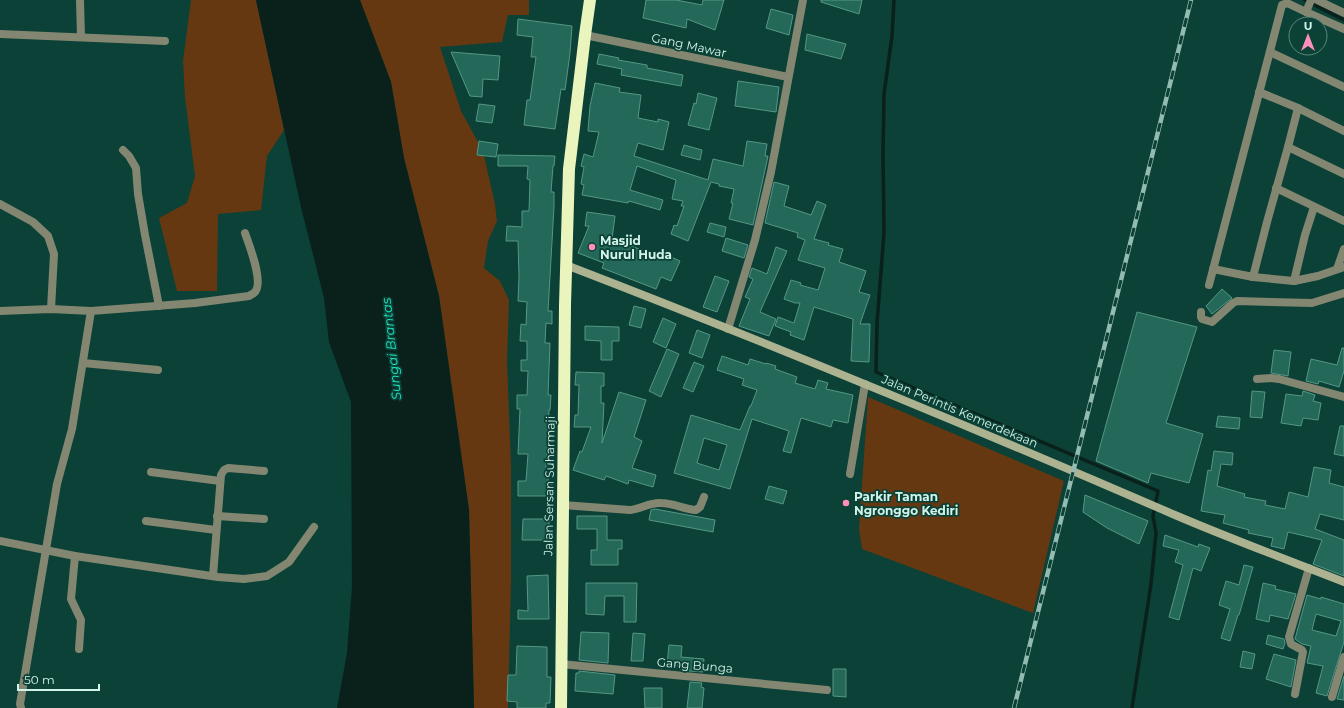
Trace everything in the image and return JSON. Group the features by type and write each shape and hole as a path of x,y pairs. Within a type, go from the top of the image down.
{"highway":[{"name":"Jalan Sersan Suharmaji","path":"561,708 566,265 569,169 584,35 590,0"}],"main road":[{"name":"Jalan Perintis Kemerdekaan","path":"566,265 865,384 1159,508 1344,582"}],"street":[{"path":"80,0 81,37"},
{"path":"728,329 755,240 771,172 803,0"},
{"path":"1306,11 1312,0 1344,13"},
{"path":"1209,285 1282,5 1287,3 1344,29"},
{"path":"0,34 165,41"},
{"name":"Gang Mawar","path":"584,35 788,77"},
{"path":"1270,52 1344,87"},
{"path":"1259,92 1298,108 1344,131"},
{"path":"1253,277 1298,108"},
{"path":"1288,147 1344,174"},
{"path":"123,150 129,156 136,168 143,222 159,306"},
{"path":"1276,188 1344,221"},
{"path":"0,204 33,222 48,236 54,254 52,309"},
{"path":"1294,281 1305,235 1314,207"},
{"path":"0,311 52,309 91,311 236,299 254,293 258,284 258,276 245,233"},
{"path":"1213,269 1253,277 1294,281 1318,276 1340,268 1344,249"},
{"path":"1201,312 1200,317 1202,319 1212,322 1237,301 1312,303 1344,293"},
{"path":"21,708 20,704 45,551 57,484 72,429 91,311"},
{"path":"83,364 158,370"},
{"path":"1257,379 1279,379 1344,398"},
{"path":"850,474 865,384"},
{"path":"213,576 221,474 228,468 264,472"},
{"path":"151,472 220,481"},
{"path":"563,505 630,510 637,509 648,504 662,503 696,510 700,507 704,497"},
{"path":"217,516 264,519"},
{"path":"146,521 216,530"},
{"path":"0,541 75,556 213,576 244,579 267,576 289,562 314,527"},
{"path":"75,556 71,600 80,620 79,649"},
{"path":"1295,694 1303,652 1291,644 1289,637 1309,568"},
{"path":"1332,697 1344,657"},
{"name":"Gang Bunga","path":"561,664 827,690"}],"shaded area":[{"path":"191,0 256,0 284,130 267,156 261,210 218,214 217,291 177,291 159,218 187,203 195,176 185,97 183,61"},
{"path":"360,0 529,0 529,15 508,15 502,42 440,47 461,111 483,151 495,204 497,221 488,241 484,268 500,281 509,300 507,361 511,465 511,581 508,708 474,708 469,510 439,296 404,158 391,82"},
{"path":"868,397 1064,481 1033,613 862,549 859,529"}],"water":[{"name":"Sungai Brantas","path":"256,0 360,0 391,82 404,158 439,296 469,510 474,708 337,708 347,653 352,587 351,402 329,342 324,298 301,207"}],"building":[{"path":"646,0 676,0 702,5 703,0 724,0 715,30 687,19 686,28 643,18"},
{"path":"821,0 862,0 859,14 821,2"},
{"path":"771,9 793,15 789,35 766,28"},
{"path":"518,19 572,26 565,90 561,89 555,129 524,125 527,100 530,100 536,57 531,57 533,37 517,35"},
{"path":"807,34 846,44 841,59 805,50"},
{"path":"451,52 500,56 498,80 483,79 482,97 470,96"},
{"path":"599,54 619,58 618,60 647,65 647,68 683,75 681,86 621,75 622,69 597,64"},
{"path":"738,81 779,87 776,112 735,106"},
{"path":"595,83 620,88 619,92 641,95 638,118 658,122 658,119 669,122 663,150 638,143 634,156 708,180 713,159 743,166 747,141 767,144 765,156 768,156 753,225 729,219 733,203 731,203 734,189 719,186 719,184 711,182 688,241 671,234 674,225 677,226 684,206 681,206 683,201 672,199 676,180 637,166 630,190 663,200 660,210 629,201 628,203 582,195 584,185 581,184 584,167 581,166 584,154 593,157 599,132 588,131 590,106"},
{"path":"698,93 717,98 709,130 688,125 694,103 696,104"},
{"path":"479,104 495,106 492,123 476,121"},
{"path":"479,141 498,144 496,157 477,155"},
{"path":"684,145 702,150 700,160 681,155"},
{"path":"498,155 555,156 551,192 554,192 554,207 548,311 552,311 552,324 546,323 545,343 550,343 548,395 551,395 546,467 549,468 548,482 552,482 552,496 518,496 518,481 526,481 528,454 518,454 520,409 517,409 517,395 527,395 528,371 521,371 521,360 527,360 527,341 520,341 521,324 526,325 527,302 518,301 518,241 506,241 507,226 522,227 522,211 529,211 530,180 527,179 528,166 498,166"},
{"path":"774,182 789,186 784,206 811,215 817,201 826,205 814,239 843,249 839,262 866,271 859,292 870,295 860,324 870,324 869,362 851,361 853,319 814,307 804,340 790,335 791,332 775,326 778,317 794,323 800,303 795,303 784,299 791,280 801,283 800,285 818,290 825,268 798,260 805,240 797,237 798,233 765,223"},
{"path":"587,212 615,216 612,239 669,260 671,257 680,261 671,281 661,277 656,289 602,268 604,263 578,253 589,226 585,226"},
{"path":"710,223 726,227 724,237 707,232"},
{"path":"726,238 748,245 744,258 722,251"},
{"path":"776,247 787,251 760,312 776,319 769,336 739,326 750,299 745,297 753,279 749,277 752,268 767,274"},
{"path":"715,276 729,281 717,312 703,307"},
{"path":"1222,289 1232,298 1212,314 1206,306"},
{"path":"634,306 646,309 641,328 629,325"},
{"path":"1137,312 1197,327 1166,423 1203,434 1189,483 1151,473 1148,483 1096,461"},
{"path":"663,318 676,324 666,348 653,342"},
{"path":"585,326 619,327 619,341 612,341 612,360 601,360 601,341 585,340"},
{"path":"697,330 710,335 702,358 689,353"},
{"path":"1342,348 1344,348 1344,371 1339,387 1319,381 1318,384 1306,381 1311,359 1337,365"},
{"path":"667,349 679,354 661,397 649,391"},
{"path":"1274,350 1291,352 1288,376 1271,373"},
{"path":"722,356 748,365 750,359 776,366 775,369 797,377 795,383 815,389 818,380 828,383 826,389 853,395 848,423 833,420 831,427 801,418 791,453 783,451 789,431 752,419 730,489 674,473 691,415 740,430 751,406 757,390 742,385 744,379 717,370","holes":["704,438 727,445 719,470 697,463"]},
{"path":"694,362 704,366 693,392 683,388"},
{"path":"576,372 604,373 604,386 601,386 601,403 604,403 602,443 619,392 646,400 634,437 642,441 632,468 656,475 653,487 629,480 628,484 606,476 604,480 573,470 580,451 582,452 591,427 574,427 575,415 578,415 579,385 575,385"},
{"path":"1252,391 1265,392 1262,418 1250,417"},
{"path":"1303,391 1315,395 1313,401 1321,403 1318,420 1303,418 1301,426 1281,423 1286,394 1302,396"},
{"path":"1218,416 1240,418 1239,429 1216,427"},
{"path":"1340,426 1344,426 1344,456 1334,454"},
{"path":"1214,451 1233,453 1232,465 1221,464 1217,486 1245,494 1244,497 1266,501 1265,505 1285,509 1289,492 1308,497 1314,467 1331,470 1329,483 1344,487 1344,520 1320,514 1315,529 1344,540 1344,576 1313,564 1322,540 1288,532 1284,549 1271,546 1273,538 1248,533 1249,530 1223,523 1225,515 1201,511 1208,470 1211,471"},
{"path":"769,486 787,491 783,504 765,499"},
{"path":"1085,495 1148,521 1139,544 1107,528 1083,512"},
{"path":"655,509 715,520 713,532 649,520 651,510"},
{"path":"577,516 607,516 607,540 622,540 622,549 618,549 618,565 591,565 591,550 597,550 597,529 577,529"},
{"path":"523,519 549,519 549,540 522,540"},
{"path":"1165,535 1198,547 1199,544 1210,548 1201,571 1193,568 1179,620 1169,617 1183,565 1175,562 1179,550 1163,546"},
{"path":"1244,565 1253,567 1230,641 1221,638 1230,609 1219,605 1226,581 1239,585"},
{"path":"548,575 549,619 518,619 518,610 528,611 527,576"},
{"path":"586,583 637,583 636,622 624,622 624,596 605,596 604,615 586,614"},
{"path":"1263,583 1276,586 1275,589 1296,594 1288,619 1270,615 1269,622 1256,619"},
{"path":"1307,595 1321,599 1321,597 1344,604 1344,642 1327,696 1316,693 1323,666 1307,663 1311,646 1302,644 1295,639","holes":["1316,614 1341,621 1336,636 1312,630"]},
{"path":"581,632 609,633 608,663 579,660"},
{"path":"633,633 645,634 643,661 631,661"},
{"path":"1268,635 1284,639 1285,643 1283,649 1266,644"},
{"path":"669,645 682,646 681,657 704,659 703,672 689,671 689,667 667,665"},
{"path":"517,646 547,647 547,677 551,677 550,703 546,703 546,708 517,708 517,702 507,701 508,675 516,675"},
{"path":"1243,651 1255,654 1252,669 1240,667"},
{"path":"1274,654 1296,660 1291,687 1266,679"},
{"path":"833,669 846,669 846,697 833,696"},
{"path":"579,671 615,675 613,694 575,691 576,673 579,673"},
{"path":"1344,676 1344,700 1337,699"},
{"path":"690,682 702,683 701,687 704,688 702,708 687,708"},
{"path":"644,688 662,688 662,708 645,708"}],"waterway":[{"path":"894,0 892,36 884,94 884,233 877,323 876,372 1158,491 1153,516 1156,533 1151,584 1132,708"},
{"path":"1305,0 1344,20"}],"railway":[{"path":"1014,708 1191,0"}],"place":[{"name":"Masjid Nurul Huda","path":"592,247"},
{"name":"Parkir Taman Ngronggo Kediri","path":"846,503"}]}
